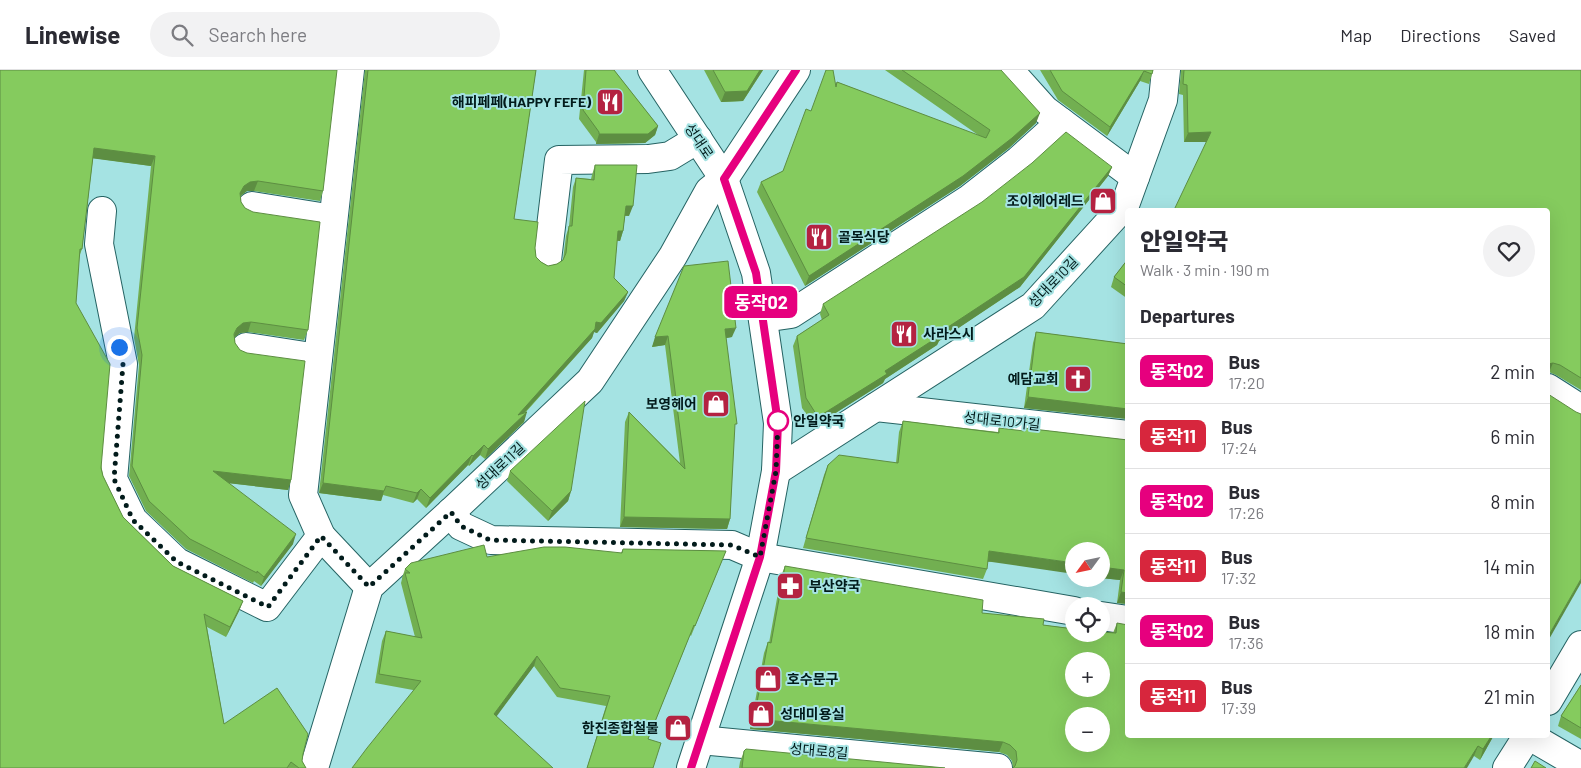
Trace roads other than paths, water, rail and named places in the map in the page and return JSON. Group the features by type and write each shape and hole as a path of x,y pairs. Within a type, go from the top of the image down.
{"street":[{"path":"314,768 369,587 321,536 303,495 350,70"},
{"name":"성대로","path":"652,70 724,179 756,273 778,423 776,471 760,557 690,768"},
{"name":"성대로11길","path":"369,587 590,381 672,256 709,191 724,179 796,70"},
{"path":"1009,70 1045,110 1135,176"},
{"name":"성대로10길","path":"776,471 1033,306 1125,205 1163,100 1166,70"},
{"path":"763,318 791,314 970,199 1019,160 1061,122"},
{"path":"547,260 559,160 648,159 670,156 698,139"},
{"path":"252,206 333,219"},
{"path":"102,211 99,244 123,364 114,479 133,520 177,562 268,607 321,536"},
{"path":"246,347 318,358"},
{"path":"1550,389 1581,409"},
{"name":"성대로10가길","path":"876,406 1125,435"},
{"path":"451,512 461,526 490,540 732,545 760,557 1065,609"},
{"path":"1110,617 1125,620"},
{"path":"1550,692 1554,674 1581,645"},
{"path":"1508,768 1526,738"},
{"path":"1533,738 1581,766"},
{"name":"성대로8길","path":"700,740 998,768"}],"place":[{"name":"해피페페(HAPPY FEFE)","path":"610,102"},
{"name":"조이헤어레드","path":"1103,201"},
{"name":"골목식당","path":"819,237"},
{"name":"사라스시","path":"904,334"},
{"name":"예담교회","path":"1078,379"},
{"name":"보영헤어","path":"716,404"},
{"name":"안일약국","path":"778,421"},
{"name":"부산약국","path":"790,586"},
{"name":"호수문구","path":"768,679"},
{"name":"성대미용실","path":"761,714"},
{"name":"한진종합철물","path":"678,728"}]}
